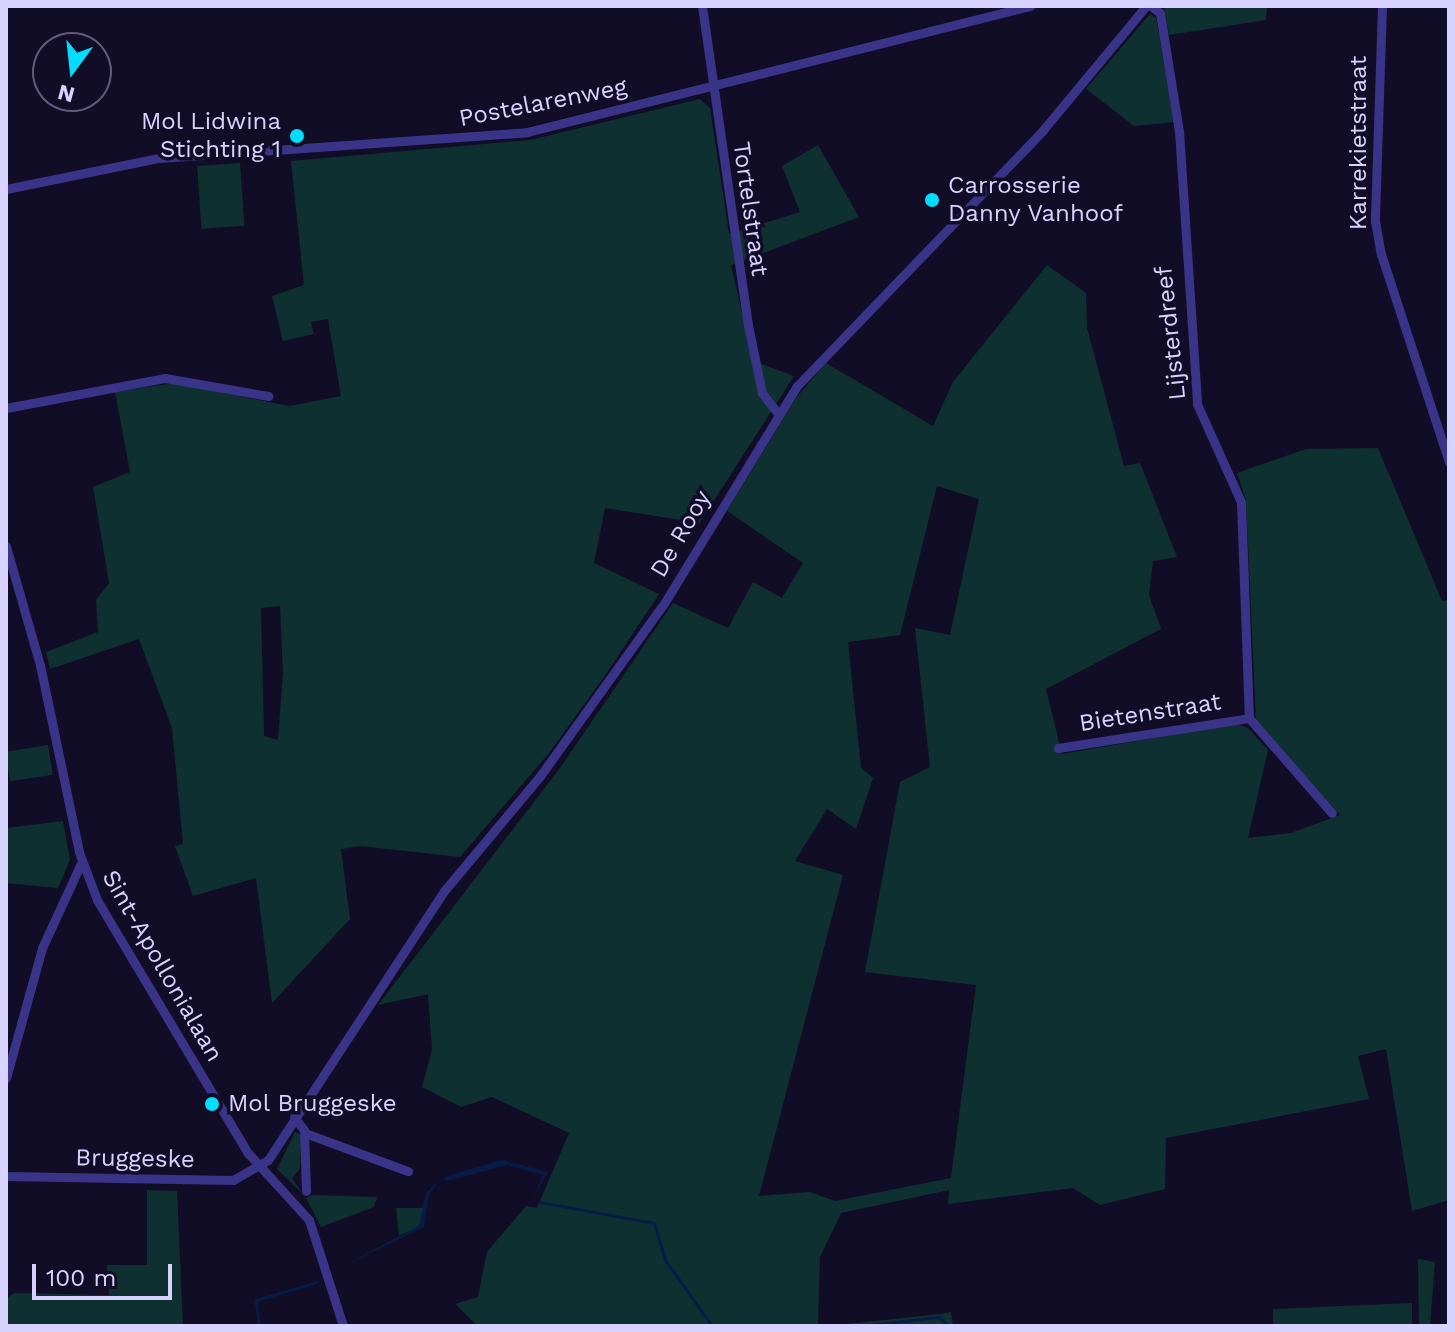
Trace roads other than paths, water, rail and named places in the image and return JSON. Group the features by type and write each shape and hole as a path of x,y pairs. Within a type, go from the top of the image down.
{"street":[{"name":"Tortelstraat","path":"702,6 748,325 762,393 777,412"},
{"name":"Postelarenweg","path":"6,189 159,158 497,137 712,87 1030,6"},
{"name":"De Rooy","path":"260,1168 444,891 523,798 626,659 777,412 838,339 1043,130 1148,6"},
{"name":"Lijsterdreef","path":"1148,6 1160,13 1179,131 1197,404 1241,502 1249,718"},
{"name":"Karrekietstraat","path":"1382,6 1375,221 1383,263 1449,462"},
{"path":"6,408 165,378 268,396"},
{"name":"Sint-Apollonialaan","path":"6,546 40,665 82,861 113,931 260,1168 309,1220 343,1326"},
{"name":"Bietenstraat","path":"1058,748 1249,718"},
{"path":"1249,718 1332,813"},
{"path":"6,1078 42,948 82,861"},
{"path":"294,1117 305,1133 306,1191"},
{"path":"305,1133 408,1171"},
{"name":"Bruggeske","path":"6,1176 233,1180 260,1168"}],"water":[{"path":"501,1160 548,1172 533,1198 543,1175 508,1165 446,1181 445,1177"},
{"path":"439,1180 429,1195 424,1227 337,1269 419,1226 426,1193"}],"waterway":[{"path":"540,1202 654,1223 665,1260 712,1326"},
{"path":"259,1326 256,1300 317,1282"},
{"path":"862,1326 938,1317 950,1326"}],"place":[{"name":"Mol Lidwina Stichting 1","path":"297,136"},
{"name":"Carrosserie Danny Vanhoof","path":"932,200"},
{"name":"Mol Bruggeske","path":"212,1104"}]}
